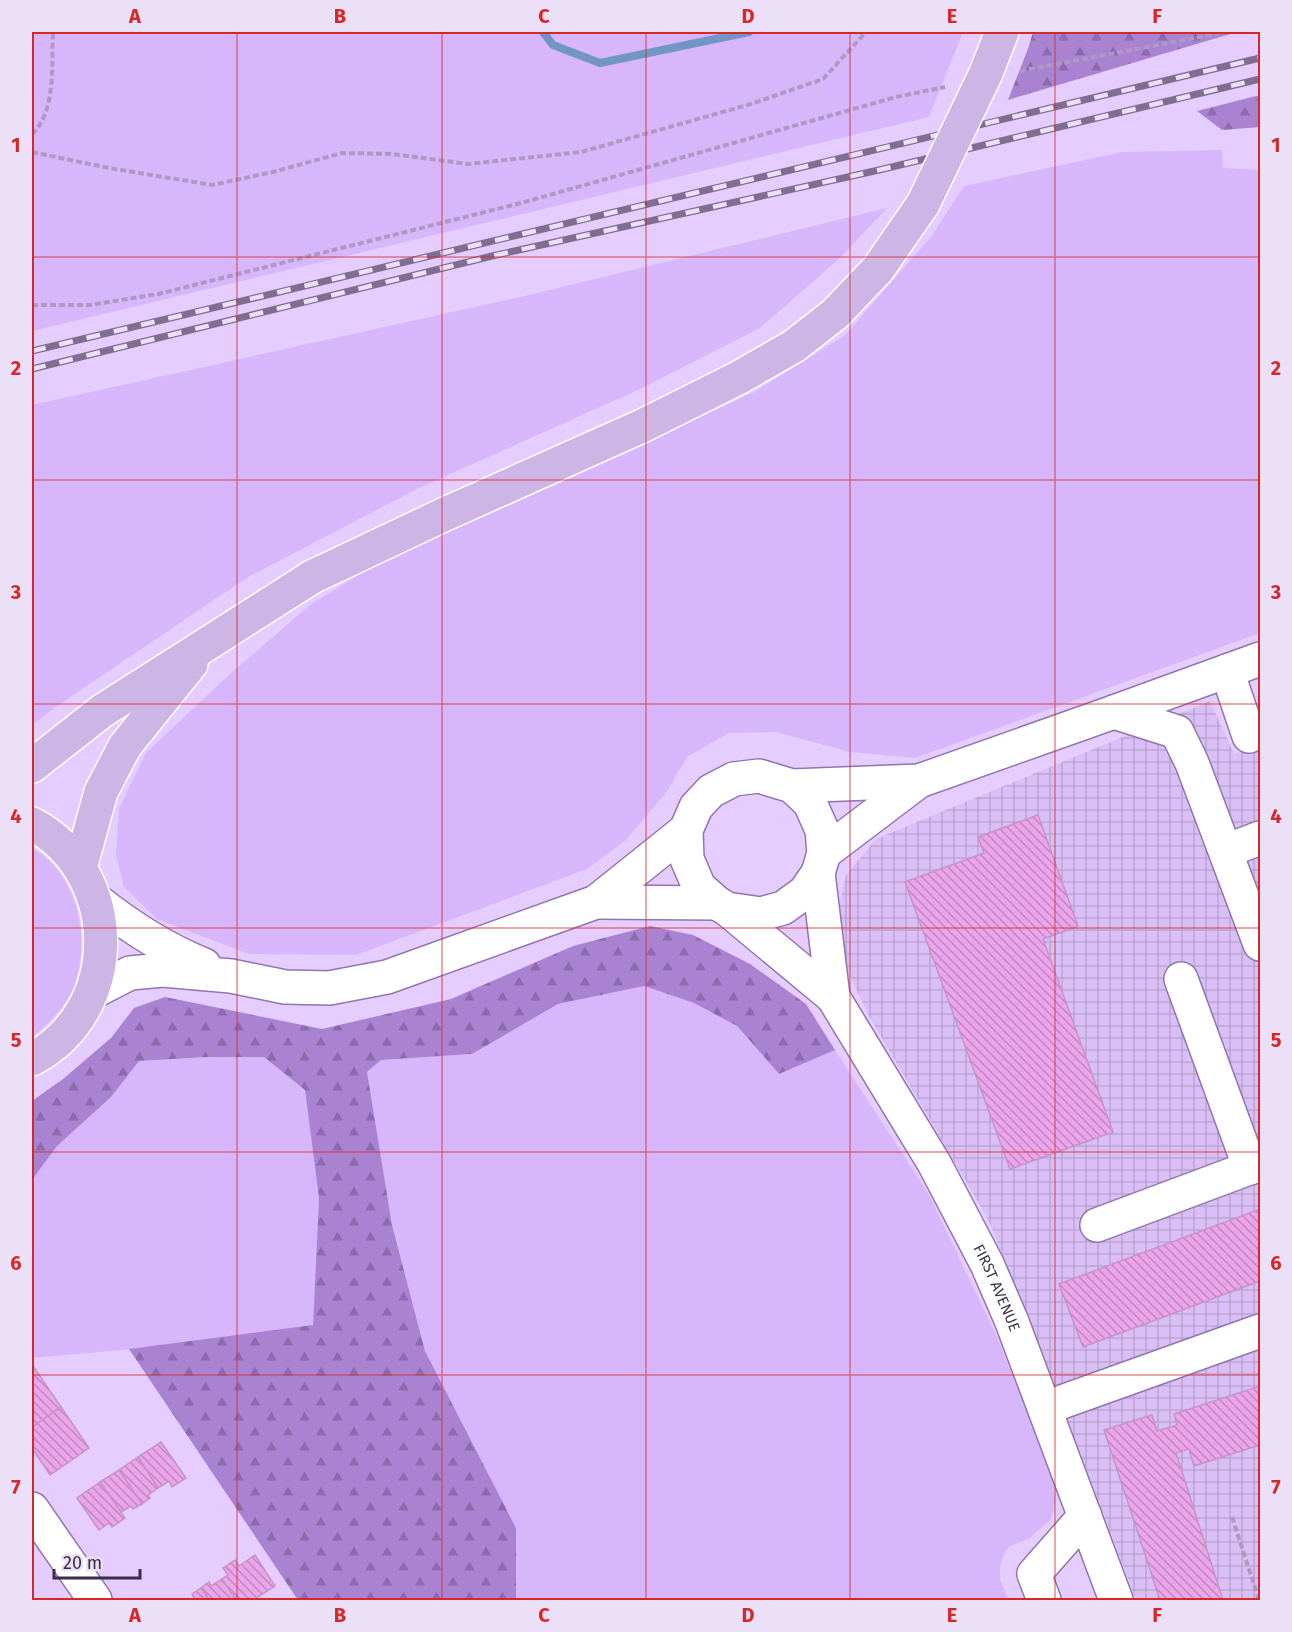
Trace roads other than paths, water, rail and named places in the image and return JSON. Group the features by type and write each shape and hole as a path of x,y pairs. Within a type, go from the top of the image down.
{"main road":[{"path":"32,766 102,711 312,577 442,515 642,426 738,378 794,346 835,314 878,269 924,204 1001,72 1002,32"},
{"path":"81,868 101,792 125,746 209,642"},
{"path":"32,824 49,833 81,868 96,900 102,947 92,993 72,1026 44,1053 32,1059"}],"street":[{"path":"722,906 699,887 687,860 686,830 696,807 711,790 734,779 759,776 792,786 919,781 1260,658"},
{"path":"1227,671 1249,736 1260,731"},
{"path":"1114,712 1177,732 1192,763 1260,944"},
{"path":"597,902 722,906 761,914 783,908 805,892 821,863 919,781"},
{"path":"792,786 810,803 822,830 821,863"},
{"path":"92,993 130,973 163,970 231,976 285,987 329,988 387,977 597,902 686,830"},
{"path":"1226,851 1260,838"},
{"name":"FIRST AVENUE","path":"821,863 833,998"},
{"path":"96,900 127,925 172,952 231,976"},
{"name":"FIRST AVENUE","path":"722,906 833,998 934,1163 982,1254 1012,1322 1116,1600"},
{"path":"1097,1226 1255,1166 1180,979"},
{"path":"1045,1408 1260,1331"},
{"path":"32,1509 95,1600"},
{"path":"1044,1600 1034,1574 1085,1516"}],"waterway":[{"path":"543,32 553,45 600,63 749,32"}],"railway":[{"path":"32,351 1260,58"},
{"path":"32,369 492,256 879,170 1260,79"}]}
